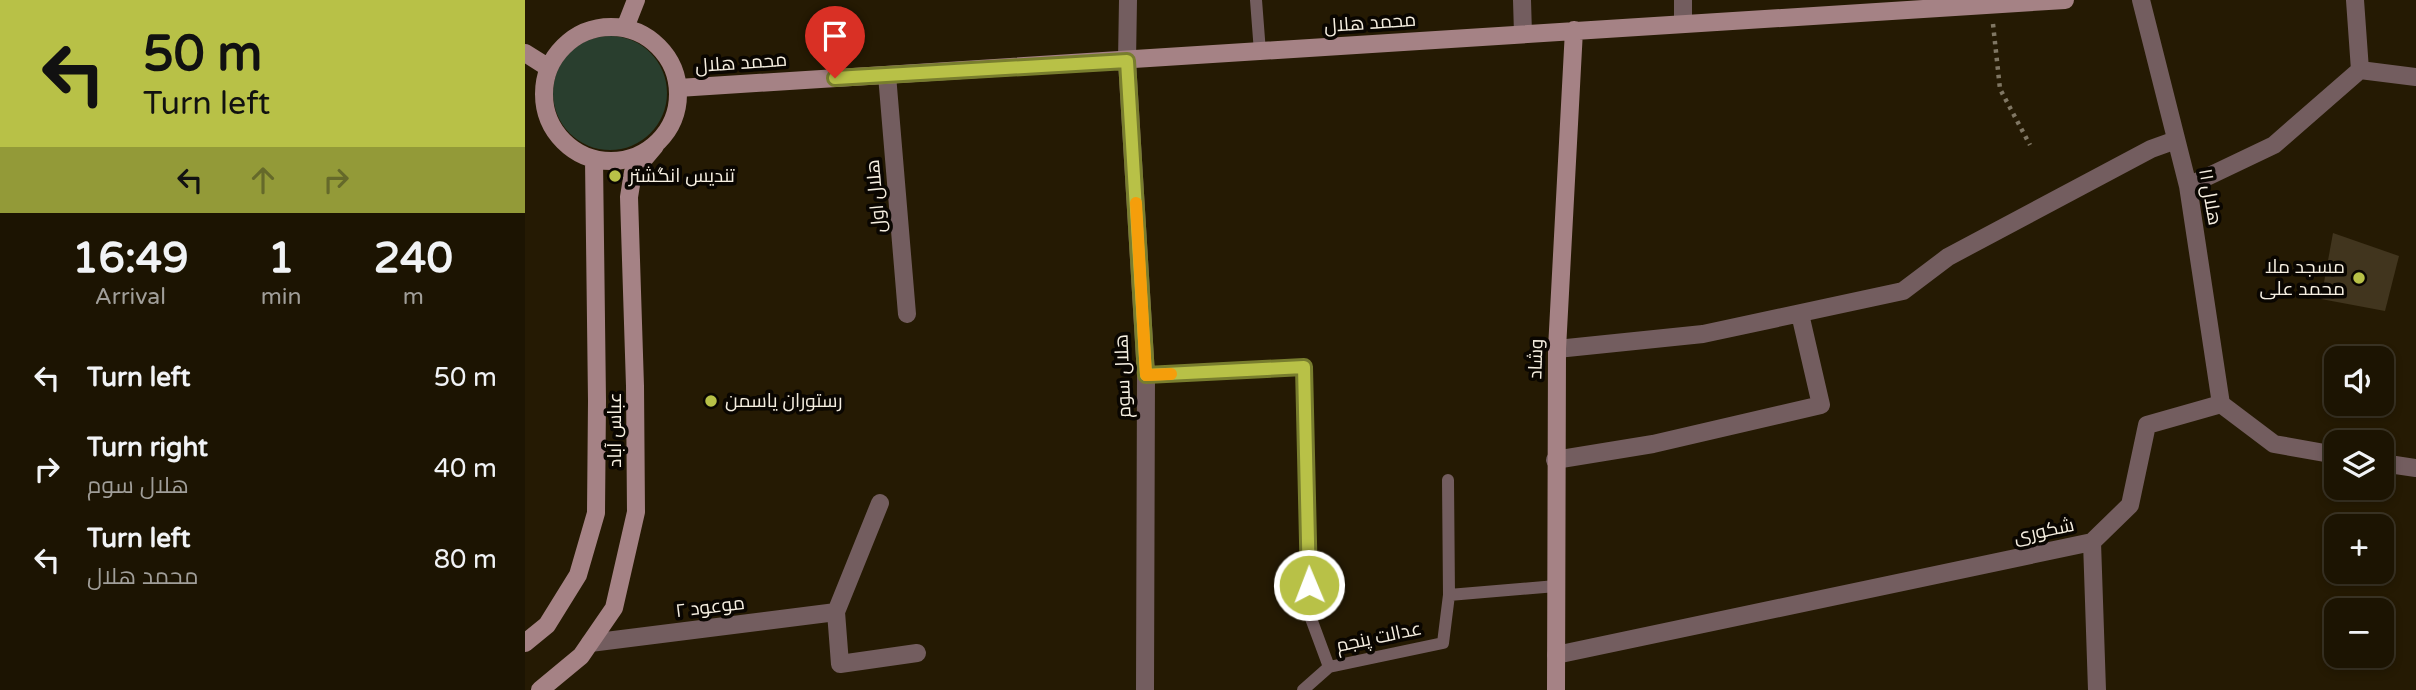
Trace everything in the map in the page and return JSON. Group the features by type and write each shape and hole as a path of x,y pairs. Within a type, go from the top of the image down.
{"main road":[{"path":"625,28 636,0"},
{"name":"محمد هلال","path":"678,88 1523,34 1874,6 2065,0"},
{"path":"601,27 625,28 645,36 661,49 673,68 678,88 677,110 669,130 655,146 636,157 615,162 594,160 574,151 557,135 546,114 543,91 548,68 561,48 579,34 601,27"},
{"name":"وشاد","path":"1556,690 1557,349 1574,30"},
{"path":"525,53 548,68"},
{"name":"عباس آباد","path":"540,690 581,656 614,608 636,512 629,197 632,172 655,146"},
{"name":"عباس آباد","path":"525,643 547,625 578,575 596,513 594,160"}],"street":[{"name":"هلال سوم","path":"1128,0 1127,61 1146,375 1145,690"},
{"path":"1522,0 1523,34"},
{"path":"1682,23 1683,0"},
{"name":"هلال ۱۱","path":"2141,0 2188,186 2221,404"},
{"path":"2355,0 2360,70"},
{"path":"2188,186 2274,145 2360,70 2416,77"},
{"name":"هلال اول","path":"887,75 908,314"},
{"path":"1557,349 1703,334 1903,291 1948,257 2151,149 2176,140"},
{"path":"1555,460 1653,444 1821,405 1800,314"},
{"path":"2221,404 2274,444 2324,453"},
{"name":"شکوری","path":"1556,655 2092,542 2130,505 2147,425 2221,404"},
{"path":"2394,465 2416,468"},
{"path":"880,503 836,612 840,664 917,653"},
{"path":"2092,542 2097,690"},
{"name":"موعود ۲","path":"590,643 836,612"}],"lane":[{"path":"1256,0 1260,52"},
{"path":"1146,375 1304,367 1309,612 1329,667"},
{"path":"1448,480 1449,595 1556,586"},
{"name":"عدالت پنجم","path":"1303,690 1329,667 1443,643 1449,595"}],"path":[{"path":"1990,2 2000,89 2030,145"}],"green space":[{"path":"610,36 632,40 650,53 663,71 667,93 663,115 650,133 632,146 610,150 588,146 570,133 557,115 553,93 557,71 570,53 588,40"}],"building":[{"name":"مسجد ملا محمد علی","path":"2333,233 2399,256 2385,311 2321,299"}],"slow traffic":[{"path":"1136,203 1146,375 1171,374"}],"place":[{"name":"تندیس انگشتر","path":"615,176"},
{"name":"مسجد ملا محمد علی","path":"2359,278"},
{"name":"رستوران یاسمن","path":"711,401"}],"route":[{"path":"835,78 1127,61 1146,375 1304,367 1309,585"}]}
